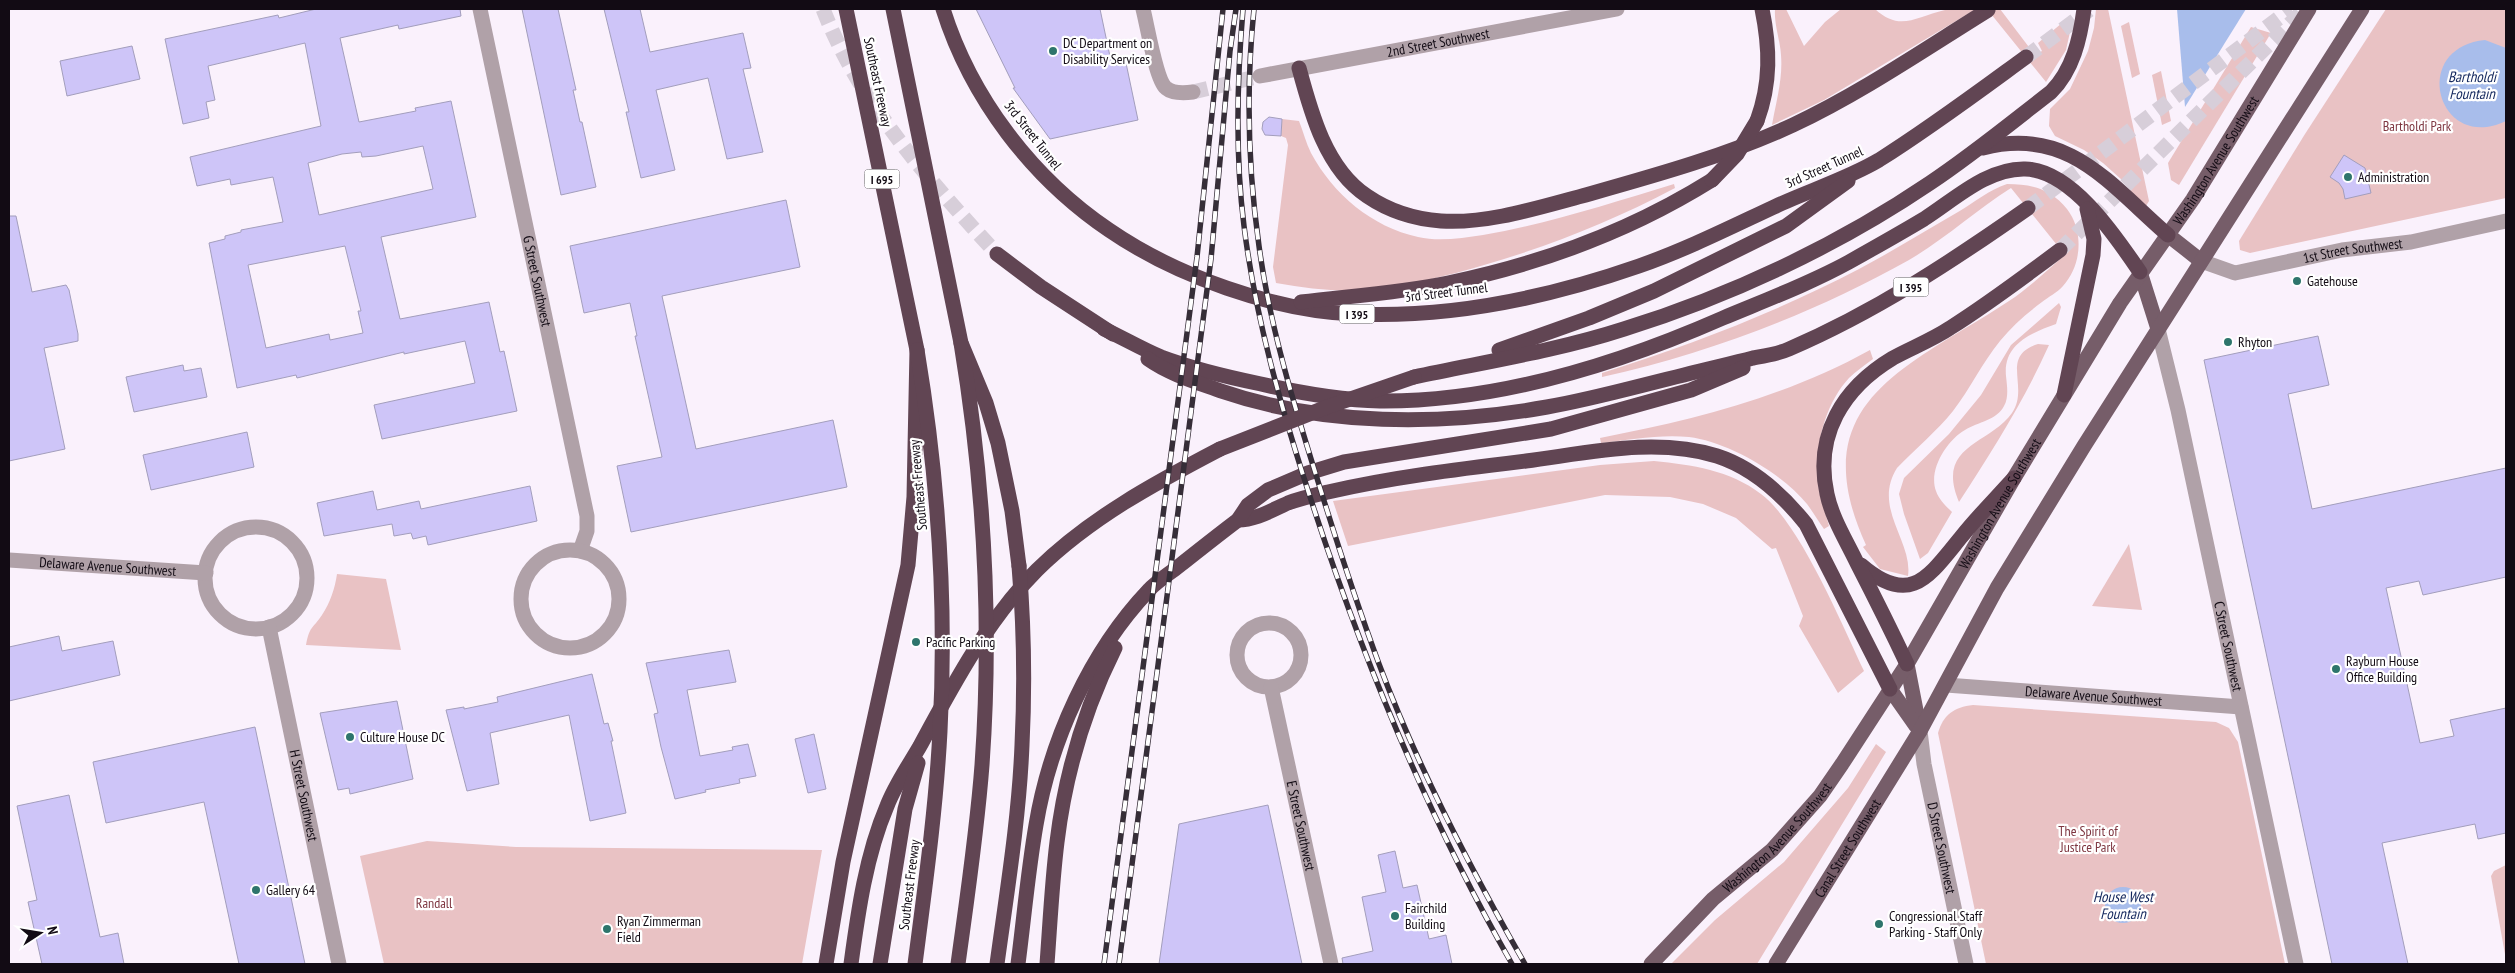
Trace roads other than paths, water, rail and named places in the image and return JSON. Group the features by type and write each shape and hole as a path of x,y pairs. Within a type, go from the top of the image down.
{"highway":[{"name":"Southeast Freeway","path":"846,9 918,350 930,432 937,507 942,652 935,802 915,964"},
{"path":"893,9 961,343 981,505 986,653 979,793 958,964"},
{"name":"3rd Street Tunnel","path":"943,9 960,52 994,114 1037,170 1063,195 1092,218 1148,255 1187,272 1239,291 1284,304 1352,314 1388,314 1462,308 1572,286 1638,266 1705,240 1876,162 2026,57"},
{"path":"1284,304 1379,294 1447,284 1531,262 1648,215 1712,180 1737,154 1757,121 1767,90 1769,50 1762,9"},
{"path":"1414,377 1576,342 1630,327 1702,301 1765,274 1850,231 1930,184 2058,85 2074,56 2084,9"},
{"path":"1299,68 1325,145 1338,166 1360,191 1386,207 1406,215 1442,221 1480,219 1560,202 1616,187 1754,141 1794,124 1836,101 1988,10"},
{"path":"1976,149 2013,142 2028,142 2043,144 2069,153 2099,174 2168,235"},
{"path":"851,964 866,880 887,806 928,730 978,646 1005,608 1037,570 1100,519 1137,494 1220,449 1327,407 1521,343 1654,291 1786,226 1876,162"},
{"path":"1104,329 1160,356 1206,371 1325,397 1378,401 1454,398 1485,394 1559,376 1683,336 1787,292 1839,267 1999,172 2027,168 2052,176 2080,196 2123,247 2140,272"},
{"path":"2064,394 2093,255 2092,223 2080,196"},
{"name":"I 395","path":"997,254 1041,287 1158,366 1236,396 1272,406 1396,420 1470,416 1545,408 1786,350 1851,320 1916,284 2028,208"},
{"path":"1907,664 1839,529 1827,495 1822,463 1828,431 1844,401 1866,377 1892,359 1947,330 1980,309 2060,250"},
{"path":"961,343 986,403 1003,464 1016,539 1022,600 1024,664 1022,746 1013,847 997,964"},
{"path":"826,964 843,862 908,565 914,497 918,350"},
{"path":"1018,964 1036,824 1049,769 1071,712 1111,635 1150,589 1238,520 1248,505 1268,490 1308,473 1344,462 1551,429 1691,390 1786,350"},
{"path":"1238,520 1249,520 1291,502 1326,492 1473,468 1648,446 1682,448 1718,456 1749,470 1772,486 1790,503 1806,524 1890,689"},
{"path":"1856,560 1878,579 1896,585 1908,585 1929,576 2014,478"},
{"path":"1047,964 1056,842 1076,752 1087,715 1106,666 1150,589"},
{"path":"880,964 905,809 928,730"}],"main road":[{"name":"Washington Avenue Southwest","path":"1652,964 1713,899 1772,850 1797,824 1847,757 1907,664 2064,394 2140,272 2193,199 2309,9"},
{"path":"1920,732 1997,588 2158,328 2362,9"},
{"path":"2168,235 2202,260"},
{"path":"2140,272 2158,328"},
{"path":"1907,664 1920,732"},
{"path":"1890,689 1920,732"},
{"name":"Canal Street Southwest","path":"1776,964 1920,732"}],"street":[{"name":"G Street Southwest","path":"480,9 588,516 587,531 580,551"},
{"path":"1143,9 1159,77 1165,88 1171,91 1193,92"},
{"name":"2nd Street Southwest","path":"1260,76 1617,9"},
{"name":"1st Street Southwest","path":"2202,260 2235,273 2342,250 2411,242 2506,221"},
{"name":"C Street Southwest","path":"2158,328 2178,410 2296,964"},
{"path":"244,528 270,528 281,533 293,543 302,555 306,570 304,592 294,612 282,622 269,627 253,629 237,625 223,616 213,604 207,589 206,573 214,549 222,540 244,528"},
{"path":"564,550 580,551 596,557 611,571 617,584 618,611 607,631 598,639 588,645 564,648 548,642 534,632 526,620 521,594 524,582 540,560 564,550"},
{"name":"Delaware Avenue Southwest","path":"9,560 206,573"},
{"path":"1272,623 1282,626 1291,632 1299,645 1300,656 1293,675 1285,682 1271,687 1260,686 1249,680 1238,663 1237,652 1242,638 1249,630 1261,624 1272,623"},
{"name":"H Street Southwest","path":"269,627 339,964"},
{"name":"Delaware Avenue Southwest","path":"1946,685 2241,707"},
{"name":"E Street Southwest","path":"1271,687 1331,964"},
{"name":"D Street Southwest","path":"1920,732 1924,764 1966,964"}],"water":[{"path":"2177,9 2246,9 2185,107"},
{"name":"Bartholdi Fountain","path":"2485,40 2506,48 2506,121 2482,127 2463,123 2449,112 2441,96 2440,78 2446,61 2461,47"},
{"name":"House West Fountain","path":"2123,887 2130,888 2136,892 2140,898 2140,912 2136,918 2130,922 2123,923 2116,922 2110,918 2106,912 2105,905 2106,898 2110,892 2116,888"}],"tunnel":[{"path":"823,9 838,44 876,109 946,198 997,254"},
{"path":"2028,208 2291,9"},
{"path":"2060,250 2305,9"},
{"path":"2026,57 2089,10"},
{"path":"1193,92 1260,76"}],"railway":[{"path":"1104,964 1197,257 1223,9"},
{"path":"1119,964 1211,259 1230,51 1236,9"},
{"path":"1243,9 1239,63 1238,118 1241,199 1249,262 1263,333 1281,402 1333,565 1377,683 1426,797 1453,854 1512,964"},
{"path":"1254,9 1249,98 1252,187 1264,277 1277,339 1293,400 1349,578 1394,703 1446,817 1484,891 1525,964"}],"place":[{"name":"DC Department on Disability Services","path":"1053,51"},
{"name":"Administration","path":"2348,177"},
{"name":"Gatehouse","path":"2297,281"},
{"name":"Rhyton","path":"2228,342"},
{"name":"Pacific Parking","path":"916,642"},
{"name":"Rayburn House Office Building","path":"2336,669"},
{"name":"Culture House DC","path":"350,737"},
{"name":"Gallery 64","path":"256,890"},
{"name":"Fairchild Building","path":"1395,916"},
{"name":"Congressional Staff Parking - Staff Only","path":"1879,924"},
{"name":"Ryan Zimmerman Field","path":"607,929"}],"park label":[{"name":"Bartholdi Park","path":"2417,126"},
{"name":"The Spirit of Justice Park","path":"2088,840"},
{"name":"Randall","path":"434,903"}]}
